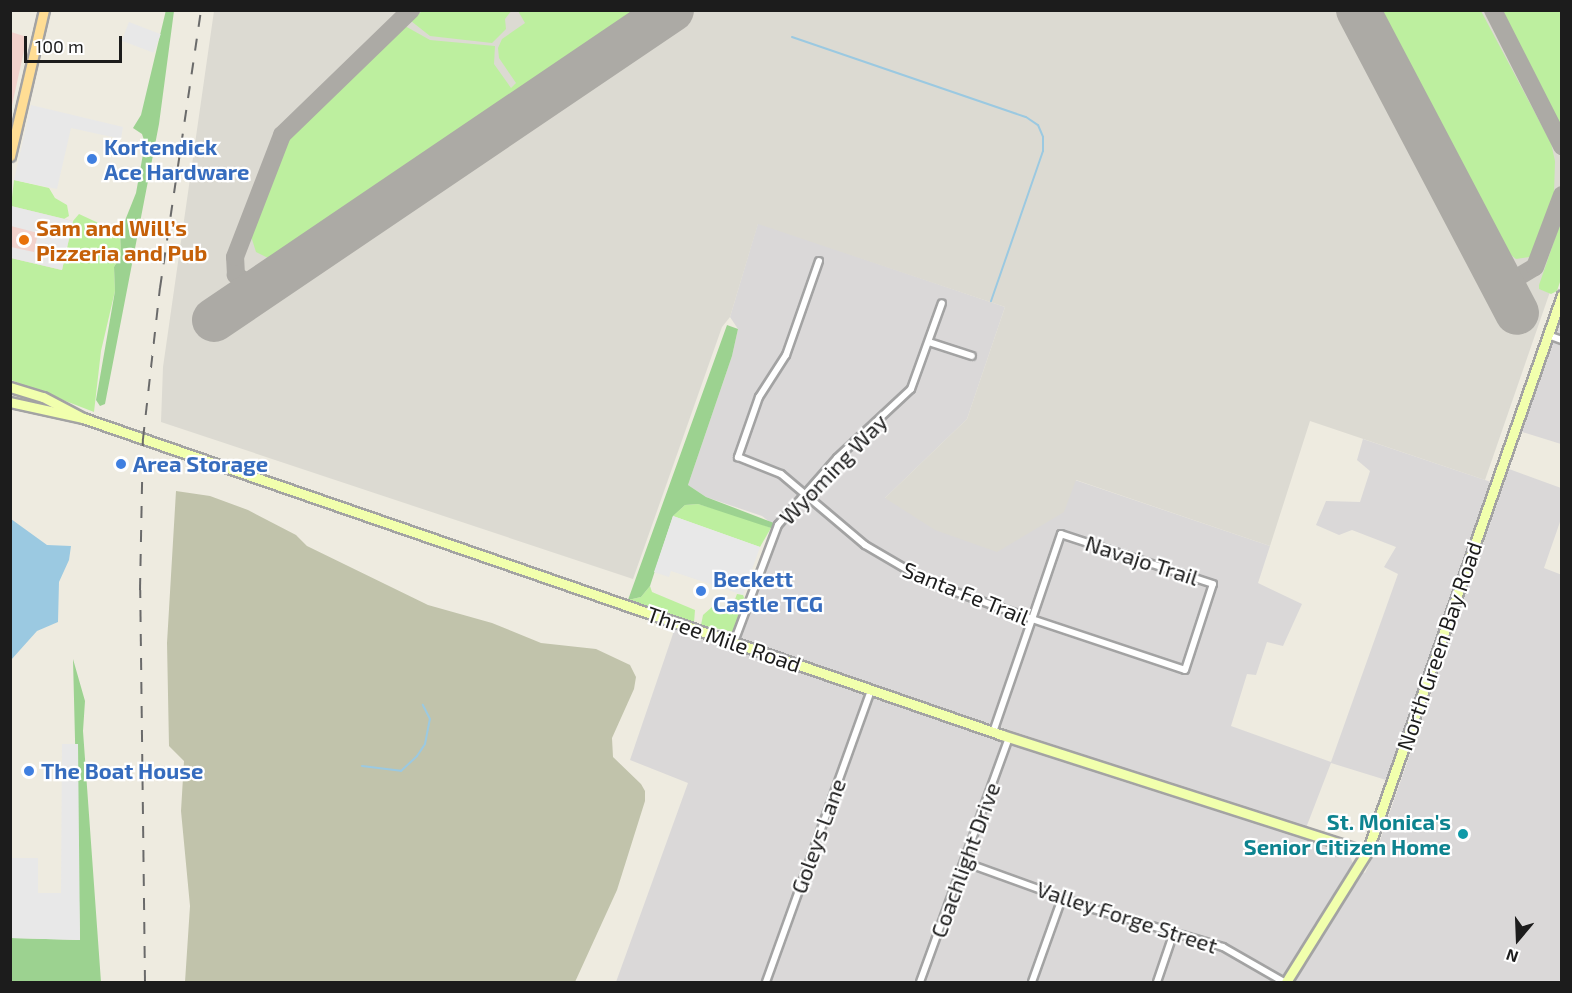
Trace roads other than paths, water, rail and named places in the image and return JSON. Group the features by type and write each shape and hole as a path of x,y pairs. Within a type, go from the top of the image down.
{"main road":[{"path":"10,156 44,10"}],"street":[{"name":"Santa Fe Trail","path":"819,261 786,355 759,397 738,457 781,474 865,545 908,572 1032,619 1185,670"},
{"name":"North Green Bay Road","path":"1285,982 1367,852 1562,295"},
{"name":"Wyoming Way","path":"734,642 771,538 805,493 904,396 915,380 942,303"},
{"path":"1548,335 1562,340"},
{"path":"929,342 972,356"},
{"name":"Three Mile Road","path":"10,387 43,397 83,418"},
{"name":"Three Mile Road","path":"10,402 83,418 993,732 1367,852"},
{"name":"Navajo Trail","path":"1032,619 1061,534 1213,584 1185,670"},
{"path":"993,732 1032,619"},
{"name":"Goleys Lane","path":"766,982 871,690"},
{"name":"Coachlight Drive","path":"921,982 1009,737"},
{"name":"Valley Forge Street","path":"964,862 1062,898 1231,951 1285,982"},
{"path":"1032,982 1062,898"},
{"path":"1157,982 1174,932"}],"water":[{"path":"11,519 47,545 71,546 69,560 59,582 58,622 37,631 11,660"}],"waterway":[{"path":"792,37 1026,117 1038,125 1043,137 1043,151 991,301"},
{"path":"362,766 401,771 417,756 425,744 430,719 423,705"}],"railway":[{"path":"145,982 140,590 143,439 160,288 201,10"}],"place":[{"name":"Kortendick Ace Hardware","path":"92,159"},
{"name":"Sam and Will’s Pizzeria and Pub","path":"24,240"},
{"name":"Area Storage","path":"121,464"},
{"name":"Beckett Castle TCG","path":"701,591"},
{"name":"The Boat House","path":"29,771"},
{"name":"St. Monica's Senior Citizen Home","path":"1463,834"}]}
